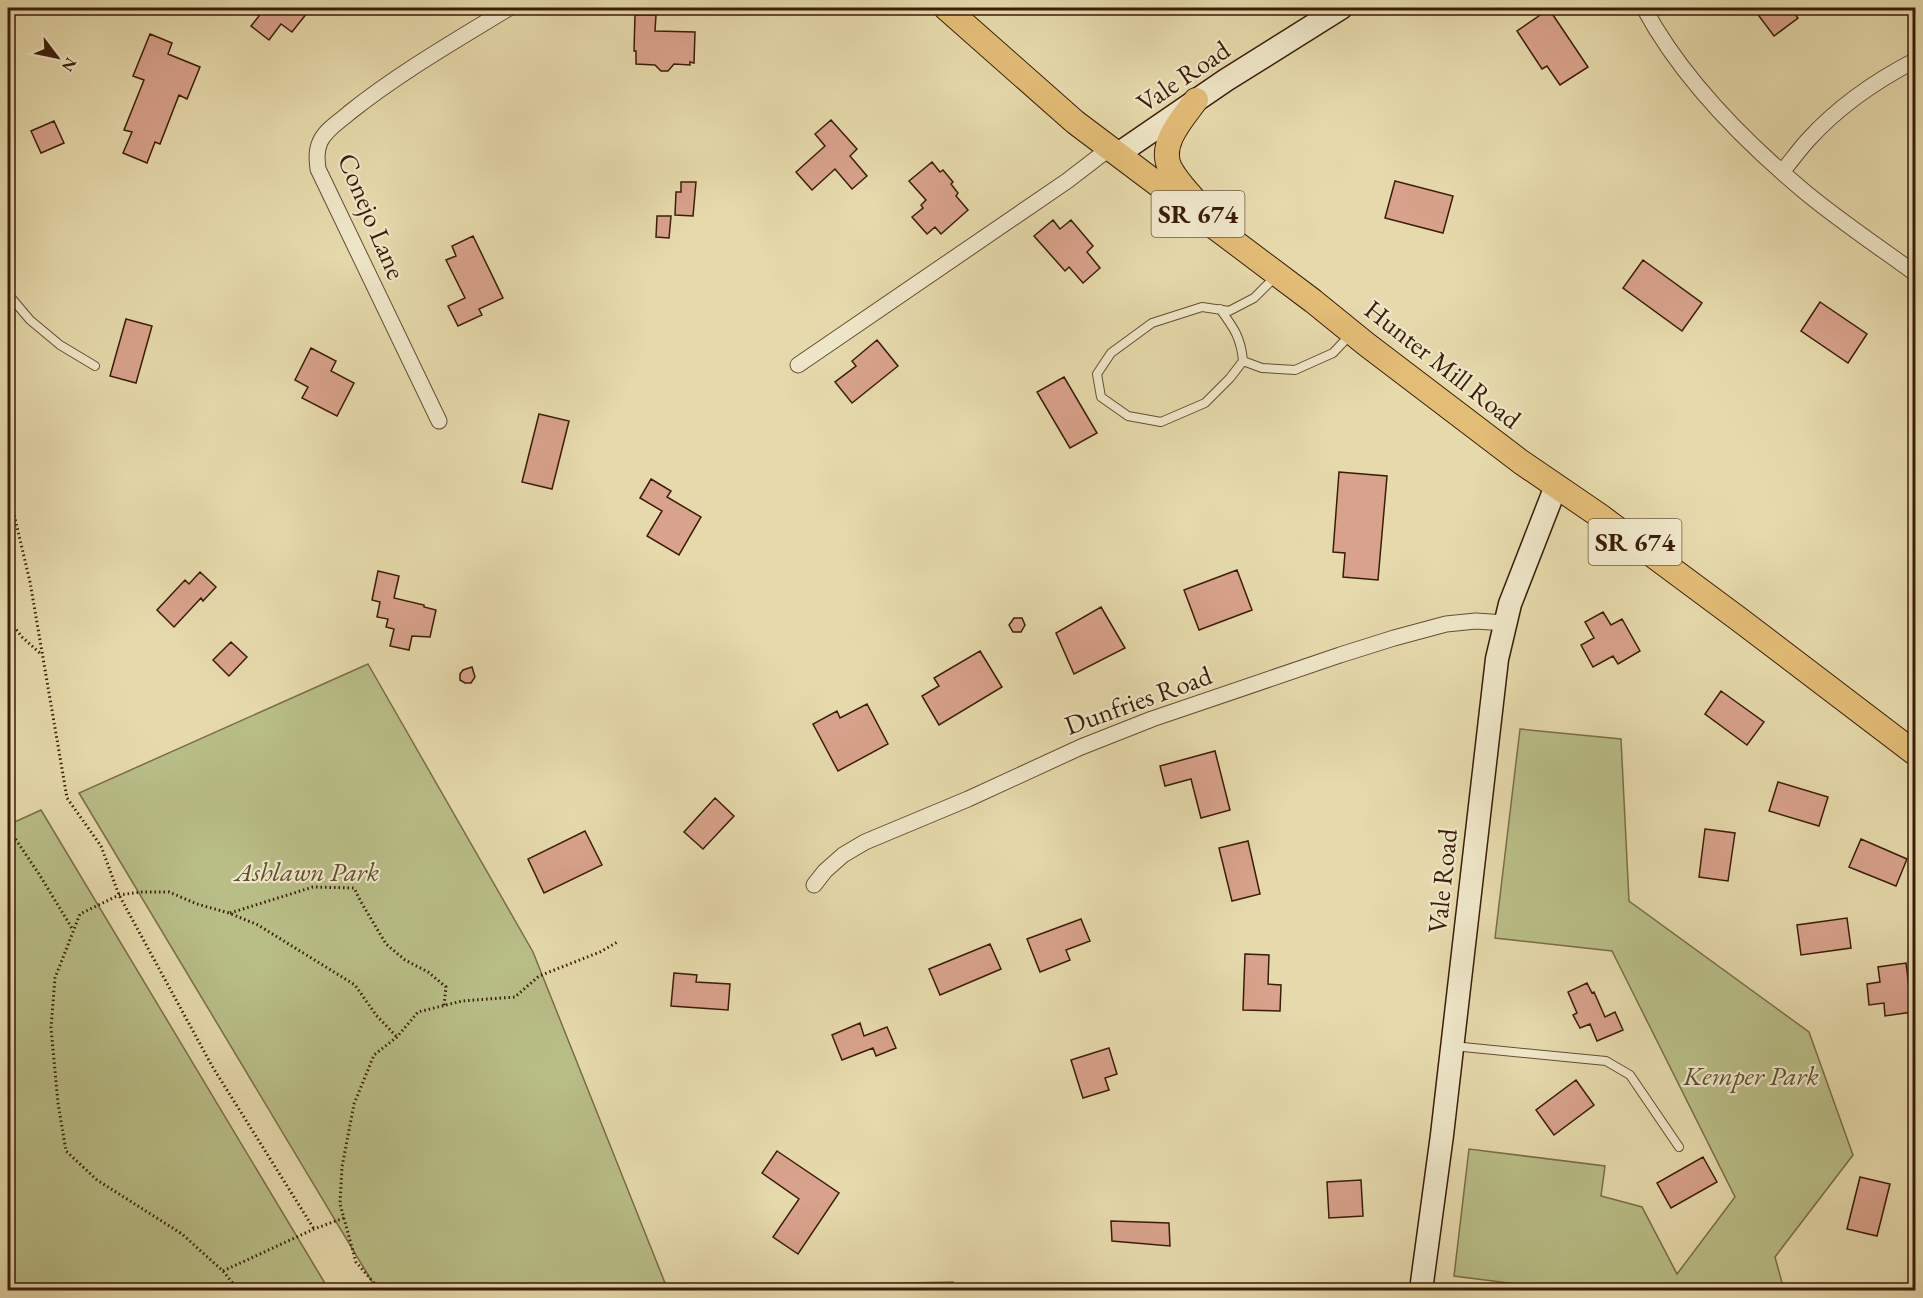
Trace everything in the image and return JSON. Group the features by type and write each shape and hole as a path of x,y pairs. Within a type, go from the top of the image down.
{"main road":[{"name":"Hunter Mill Road","path":"946,8 1075,122 1278,274 1521,462 1600,516 1916,754"},
{"name":"Vale Road","path":"1114,151 1341,8"},
{"path":"1196,100 1176,128 1168,145 1167,160 1173,173 1218,230"},
{"name":"Vale Road","path":"1421,1290 1497,659 1510,604 1556,486"}],"street":[{"name":"Conejo Lane","path":"439,421 318,169 316,156 319,144 327,131 364,101 395,78 509,8"},
{"path":"1644,8 1679,61 1713,104 1747,141 1806,193 1916,274"},
{"path":"1782,172 1809,138 1837,112 1865,91 1916,60"},
{"path":"798,365 1114,151"},
{"name":"Dunfries Road","path":"814,885 825,871 843,855 865,842 968,799 1081,747 1152,719 1394,638 1446,624 1476,621 1505,622"}],"lane":[{"path":"1220,309 1241,345 1243,361 1205,403 1161,422 1128,416 1101,397 1097,374 1111,353 1152,323 1202,306 1220,309 1229,311 1254,298 1278,274"},
{"path":"8,294 30,320 60,345 95,366"},
{"path":"1243,361 1262,368 1295,370 1333,353 1353,333"},
{"path":"1452,1046 1606,1061 1630,1075 1679,1147"}],"path":[{"path":"8,396 11,418 8,472"},
{"path":"8,489 30,582 67,798 100,846 119,895 212,1066 314,1228"},
{"path":"8,619 22,637 41,654"},
{"path":"8,828 73,930"},
{"path":"229,913 313,887 354,888 386,944 405,960 428,972 446,987 444,1006"},
{"path":"238,1290 223,1271 182,1234 97,1180 66,1151 57,1103 51,1028 55,978 80,914 119,895 169,892 197,904 258,924 355,985 376,1015 397,1037"},
{"path":"380,1290 356,1262 340,1204 342,1167 354,1104 374,1055 397,1037 418,1012 462,1001 514,997 539,976 600,952 619,941"},
{"path":"223,1271 314,1228 344,1218"}],"green space":[{"name":"Ashlawn Park","path":"368,664 533,952 667,1288 953,1282 953,1290 377,1290 79,793"},
{"name":"Kemper Park","path":"1520,729 1621,739 1629,901 1809,1032 1853,1155 1775,1257 1784,1290 1562,1290 1454,1276 1469,1149 1605,1166 1601,1196 1642,1207 1677,1274 1735,1197 1612,951 1495,938"},
{"path":"41,810 329,1290 8,1290 8,825"}],"building":[{"path":"247,8 311,8 292,32 281,24 269,40 251,26 259,16"},
{"path":"1753,8 1790,8 1798,18 1774,36"},
{"path":"1549,9 1588,67 1560,85 1547,66 1542,69 1517,31"},
{"path":"635,15 656,15 655,31 695,32 694,63 674,64 668,71 661,71 655,65 636,64"},
{"path":"150,34 172,43 168,54 200,67 187,99 179,95 160,144 155,142 147,163 123,153 132,132 124,130 144,80 133,76"},
{"path":"831,120 857,149 850,156 867,176 852,189 835,169 812,190 796,172 825,146 815,134"},
{"path":"54,121 64,143 41,153 31,131"},
{"path":"932,162 953,182 951,184 958,193 956,196 968,210 941,234 935,227 927,234 912,217 923,208 921,205 926,200 909,181"},
{"path":"1395,181 1453,196 1443,233 1385,218"},
{"path":"681,182 696,182 693,216 675,215 676,192 681,192"},
{"path":"657,216 671,216 669,238 656,237"},
{"path":"1053,220 1060,229 1071,220 1093,246 1087,252 1100,268 1083,283 1069,267 1065,271 1034,236"},
{"path":"473,236 503,298 479,309 482,315 458,326 448,306 465,298 446,260 456,256 452,246"},
{"path":"1643,260 1702,303 1682,331 1623,288"},
{"path":"1820,302 1867,334 1848,363 1801,331"},
{"path":"126,319 152,326 136,383 110,376"},
{"path":"877,340 898,366 852,403 835,382 856,366 852,361"},
{"path":"311,348 336,361 331,371 354,383 337,416 302,398 308,387 295,380"},
{"path":"1064,377 1097,433 1070,448 1037,392"},
{"path":"539,414 569,421 552,489 522,482"},
{"path":"1339,472 1387,476 1378,580 1343,577 1345,553 1333,552"},
{"path":"651,479 671,491 667,497 701,517 679,555 647,536 662,511 640,498"},
{"path":"1237,570 1252,610 1199,630 1184,590"},
{"path":"378,571 399,576 394,598 436,610 430,637 412,636 409,650 390,646 394,629 386,627 388,619 377,617 380,602 372,600"},
{"path":"200,572 216,587 203,601 201,598 174,627 157,610 185,580 189,584"},
{"path":"1101,607 1125,648 1074,674 1056,633"},
{"path":"1603,612 1611,625 1622,619 1640,651 1618,664 1613,656 1593,667 1581,645 1594,638 1585,622"},
{"path":"1014,618 1022,618 1025,625 1021,632 1013,632 1009,625"},
{"path":"231,642 247,657 229,676 213,660"},
{"path":"980,651 1002,687 939,725 922,696 939,686 934,678"},
{"path":"472,667 475,677 471,683 460,680 463,670"},
{"path":"1721,691 1764,722 1747,745 1705,714"},
{"path":"867,704 888,744 838,771 813,724 837,711 840,718"},
{"path":"1215,751 1230,810 1201,818 1191,779 1165,786 1160,766"},
{"path":"1778,782 1828,797 1819,826 1769,811"},
{"path":"715,798 734,816 703,849 684,832"},
{"path":"1705,829 1735,833 1728,881 1699,877"},
{"path":"585,831 602,865 544,893 528,859"},
{"path":"1861,839 1907,859 1896,886 1849,867"},
{"path":"1248,841 1260,894 1232,901 1219,848"},
{"path":"1847,918 1851,948 1801,955 1797,925"},
{"path":"1081,919 1090,941 1066,950 1070,960 1040,972 1027,939"},
{"path":"990,944 1001,969 940,995 929,969"},
{"path":"1245,954 1269,955 1268,984 1281,985 1280,1011 1243,1010"},
{"path":"1906,963 1912,1012 1885,1016 1884,1003 1869,1005 1867,984 1880,982 1878,967"},
{"path":"674,973 697,975 696,982 730,984 728,1010 671,1006"},
{"path":"1587,983 1592,993 1594,992 1605,1017 1615,1012 1623,1030 1597,1041 1590,1024 1580,1028 1573,1015 1577,1013 1568,992"},
{"path":"860,1023 864,1036 887,1027 896,1048 876,1056 873,1048 842,1060 832,1035"},
{"path":"1109,1048 1117,1074 1105,1078 1109,1090 1083,1098 1071,1060"},
{"path":"1576,1080 1594,1105 1554,1135 1536,1110"},
{"path":"777,1151 839,1193 798,1254 773,1237 799,1199 762,1173"},
{"path":"1703,1157 1717,1182 1671,1208 1657,1183"},
{"path":"1860,1177 1890,1184 1877,1236 1847,1229"},
{"path":"1361,1180 1363,1216 1329,1218 1327,1182"},
{"path":"1111,1221 1169,1223 1170,1246 1112,1241"}]}
